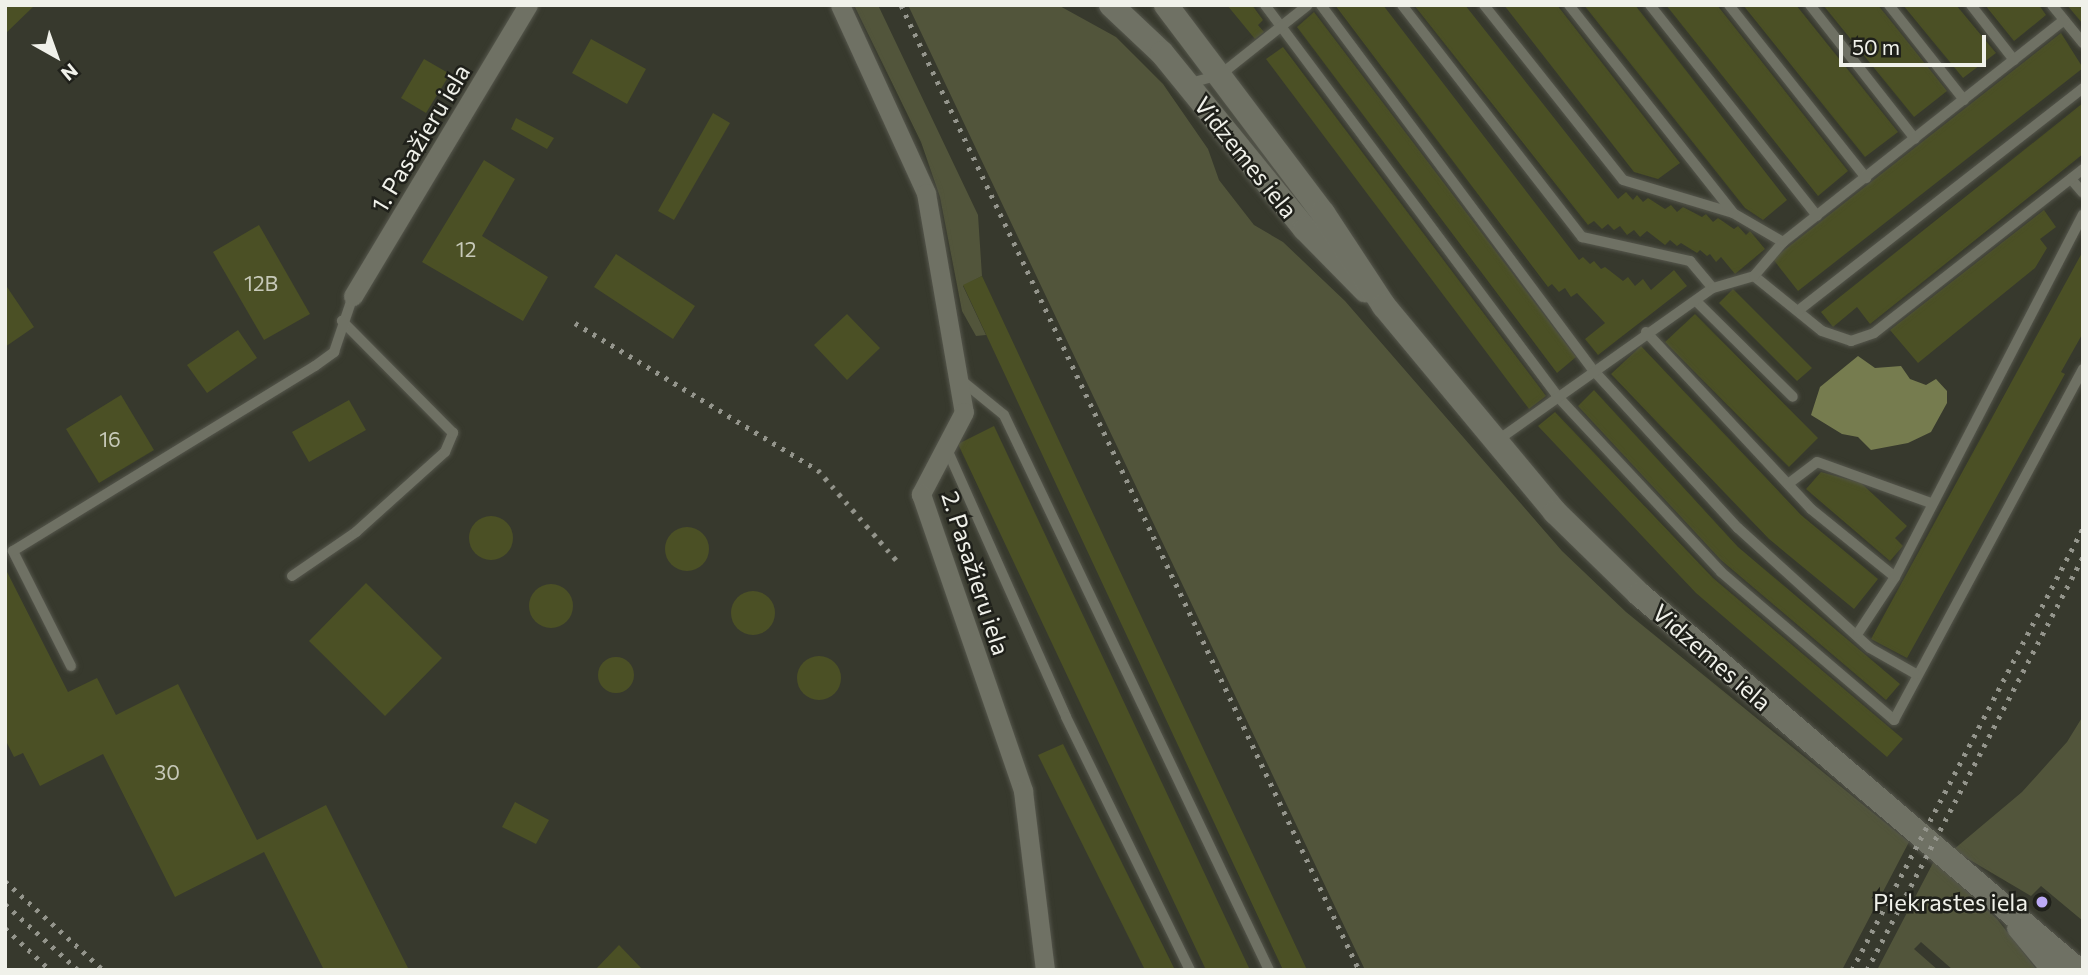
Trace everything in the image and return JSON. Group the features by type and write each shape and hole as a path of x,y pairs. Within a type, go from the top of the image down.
{"street":[{"name":"1. Pasažieru iela","path":"353,296 528,5"},
{"name":"2. Pasažieru iela","path":"840,5 926,192 964,412 921,494 1023,791 1045,970"},
{"name":"Vidzemes iela","path":"1111,5 1136,26 1305,229 1345,273 1384,306"},
{"name":"Vidzemes iela","path":"1166,5 1323,213 1384,306 1494,443 1555,512 1639,594 1883,815 1984,889 2078,970"},
{"path":"1984,889 2051,970"}],"lane":[{"path":"1265,5 1559,398 1721,572 1894,720 1916,674 2083,369"},
{"path":"1186,84 1220,75 1308,5"},
{"path":"1321,5 1594,370 1738,528 1858,633 1870,648 1916,674"},
{"path":"1402,5 1582,237 1690,261 1713,288"},
{"path":"1484,5 1623,180 1733,213 1783,242"},
{"path":"1569,5 1733,213"},
{"path":"1650,5 1818,216"},
{"path":"1729,5 1866,178"},
{"path":"1810,5 1915,139"},
{"path":"1889,5 1964,100"},
{"path":"1971,5 2014,60"},
{"path":"2052,5 2083,43"},
{"path":"1494,443 1646,332 1713,288 1754,276 1783,242 2064,20"},
{"path":"1799,310 2083,88"},
{"path":"1754,276 1822,331 1852,341 1874,333 2083,169"},
{"path":"2071,179 2083,193"},
{"path":"1858,633 1895,577 1931,503 2083,215"},
{"path":"71,666 13,551 334,352 342,321 353,296"},
{"path":"1696,301 1793,397"},
{"path":"292,576 356,532 445,452 453,433 342,321"},
{"path":"1646,332 1811,509 1895,577"},
{"path":"958,377 1004,415 1269,970"},
{"path":"946,447 1066,717 1190,970"},
{"path":"1788,484 1817,462 1931,503"}],"shaded area":[{"path":"854,5 878,5 978,215 982,276 963,286 986,335 976,336 962,311 940,197 921,142"},
{"path":"908,5 1058,5 1116,37 1163,84 1208,149 1219,180 1254,225 1283,242 1345,301 1562,551 1626,612 1909,842 1842,970 1365,970"},
{"path":"1858,356 1875,368 1901,366 1910,379 1926,385 1936,379 1947,391 1947,403 1931,432 1908,443 1871,450 1858,437 1842,434 1811,415 1820,387"},
{"path":"2083,716 2083,921 2041,886 2031,896 1953,850 2022,792 2067,742"},
{"path":"1934,861 1997,919 2037,970 1953,970 1921,942 1914,949 1938,970 1877,970"}],"building":[{"path":"5,5 35,5 5,34"},
{"path":"1227,5 1252,5 1263,20 1258,25 1264,32 1255,39"},
{"path":"1335,5 1383,5 1579,260 1583,257 1590,264 1594,261 1601,269 1605,267 1623,281 1628,277 1635,286 1643,279 1651,290 1674,270 1687,286 1598,355 1585,339 1605,323 1577,293 1571,297 1565,288 1559,292 1552,284 1548,287"},
{"path":"1414,5 1465,5 1618,199 1626,192 1633,200 1637,195 1643,202 1648,198 1665,209 1671,205 1677,212 1683,207 1702,217 1706,214 1713,222 1718,218 1734,229 1738,226 1746,235 1750,231 1765,249 1735,274 1721,257 1716,262 1710,254 1707,256 1700,250 1697,253 1681,243 1677,246 1670,240 1665,245 1647,231 1640,237 1634,230 1627,235 1620,226 1614,230 1608,224 1602,229 1594,221 1588,225"},
{"path":"1504,5 1557,5 1680,163 1658,179 1634,172"},
{"path":"1584,5 1635,5 1787,200 1763,220 1745,208"},
{"path":"1666,5 1717,5 1848,171 1818,196"},
{"path":"1743,5 1796,5 1898,132 1865,157"},
{"path":"1823,5 1878,5 1947,91 1914,117"},
{"path":"1903,5 1956,5 1996,53 1963,78"},
{"path":"1985,5 2039,5 2046,15 2014,41"},
{"path":"2067,5 2083,5 2083,24"},
{"path":"1314,12 1576,357 1557,373 1297,27"},
{"path":"2061,33 2083,68 1798,291 1773,259"},
{"path":"591,39 646,69 627,104 572,73"},
{"path":"1283,47 1546,396 1529,409 1266,59"},
{"path":"424,59 450,74 426,113 401,98"},
{"path":"2083,103 2083,154 1870,324 1857,307 1833,327 1821,312"},
{"path":"713,113 730,123 674,220 658,211"},
{"path":"516,118 554,138 547,149 511,129"},
{"path":"484,160 515,179 482,236 548,277 523,321 422,262"},
{"path":"2044,210 2056,227 2040,239 2047,248 2035,268 1918,363 1890,330"},
{"path":"259,225 310,314 264,340 213,252"},
{"path":"2083,251 2083,333 2061,372 2065,374 1907,658 1871,639"},
{"path":"616,254 695,306 673,339 594,287"},
{"path":"982,276 1307,970 1283,970 963,285"},
{"path":"5,284 34,327 5,347"},
{"path":"1733,289 1812,368 1797,381 1719,303"},
{"path":"847,314 880,348 847,380 814,345"},
{"path":"1695,314 1818,438 1789,467 1665,342"},
{"path":"238,330 257,358 207,393 187,365"},
{"path":"1641,346 1801,515 1878,579 1854,609 1769,539 1611,374"},
{"path":"1594,390 1738,547 1900,684 1886,700 1721,560 1578,406"},
{"path":"121,395 154,450 99,483 66,429"},
{"path":"349,400 366,430 309,462 292,432"},
{"path":"1555,412 1713,578 1903,739 1887,757 1696,593 1538,426"},
{"path":"994,426 1250,970 1206,970 958,444"},
{"path":"1821,472 1861,483 1907,526 1895,538 1903,546 1890,561 1806,489"},
{"path":"491,516 500,517 507,522 512,529 512,547 507,554 500,559 491,560 482,559 475,554 470,547 469,538 470,529 475,522 482,517"},
{"path":"687,527 696,528 703,533 708,540 708,558 703,565 696,570 687,571 678,570 671,565 666,558 665,549 666,540 671,533 678,528"},
{"path":"5,568 68,692 97,678 116,715 178,684 257,840 326,805 409,970 324,970 264,852 175,897 103,754 40,786 23,753 14,757 5,739"},
{"path":"366,583 442,658 385,716 309,641"},
{"path":"551,584 560,585 567,590 572,597 572,615 567,622 560,627 551,628 542,627 535,622 530,615 529,606 530,597 535,590 542,585"},
{"path":"753,591 762,592 769,597 774,604 774,622 769,629 762,634 753,635 744,634 737,629 732,622 731,613 732,604 737,597 744,592"},
{"path":"819,656 828,657 835,662 840,669 840,687 835,694 828,699 819,700 810,699 803,694 798,687 797,678 798,669 803,662 810,657"},
{"path":"616,657 629,662 634,675 629,688 616,693 603,688 598,675 603,662"},
{"path":"1063,744 1175,970 1145,970 1038,755"},
{"path":"515,802 549,820 536,844 502,827"},
{"path":"619,945 643,970 595,970"}],"railway":[{"path":"901,5 1359,970"},
{"path":"575,323 818,470 898,562"},
{"path":"1852,970 2083,529"},
{"path":"1867,970 2083,556"},
{"path":"5,881 103,970"},
{"path":"5,904 78,970"},
{"path":"5,928 50,970"}],"place":[{"name":"Piekrastes iela","path":"2042,902"}]}
